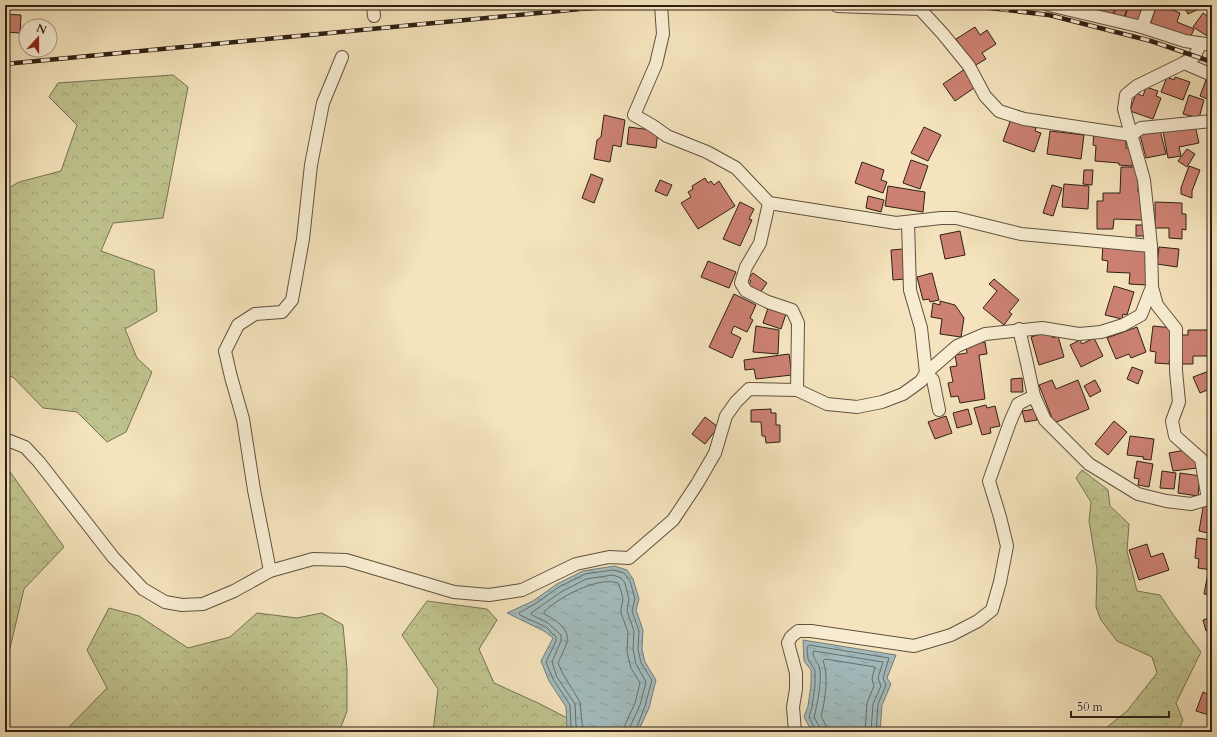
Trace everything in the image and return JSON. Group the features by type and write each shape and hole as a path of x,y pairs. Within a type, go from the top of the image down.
{"street":[{"path":"661,5 664,34 656,64 634,115 667,136 708,152 736,168 769,203 896,223 941,218 956,218 1020,234 1151,246"},
{"path":"1049,5 1142,27 1185,41 1206,44"},
{"path":"1142,27 1150,5"},
{"path":"838,6 920,9 944,34 969,66 985,96 1000,111 1024,119 1131,135 1141,128 1212,121"},
{"path":"1019,329 1034,396 1045,420 1089,464 1138,494 1166,501 1191,504 1210,499 1201,458 1175,436 1172,422 1179,402 1176,371 1176,329 1157,305 1152,287 1151,246 1144,180 1124,109 1126,95 1137,86 1184,63 1195,56 1206,44"},
{"path":"270,571 254,490 243,419 225,351 238,325 255,314 282,312 292,300 303,239 311,165 323,103 342,57"},
{"path":"1184,63 1212,75"},
{"path":"769,203 760,243 746,267 741,283 746,290 768,302 792,310 798,323 797,390"},
{"path":"908,222 910,290 921,328 926,373 933,380 939,410"},
{"path":"5,439 24,447 40,462 112,557 143,589 165,602 203,604 234,591 270,571 313,559 346,560 454,592 489,594 522,590 576,564 609,557 629,558 673,520 697,484 715,453 726,416 736,402 749,389 797,390 827,404 857,407 882,402 903,394 921,381 926,373 957,346 985,334 1019,329 1042,328 1079,334 1101,332 1123,325 1141,316 1152,287"},
{"path":"795,732 793,707 796,689 796,673 788,643 791,637 798,631 811,631 914,646 951,635 978,621 992,610 1000,582 1007,546 989,481 1018,404 1034,396"}],"green space":[{"path":"173,75 188,87 163,218 113,223 101,251 154,270 157,311 125,329 137,358 152,372 126,432 107,442 77,412 43,408 13,377 5,375 5,190 19,182 61,171 77,125 49,97 58,83"},
{"path":"5,465 64,547 24,589 5,669"},
{"path":"1082,470 1108,490 1110,506 1129,524 1127,551 1137,591 1160,595 1201,652 1176,703 1183,720 1178,732 1101,732 1127,711 1157,673 1152,657 1117,641 1101,620 1096,607 1097,569 1089,521 1091,502 1076,478"},
{"path":"427,601 487,609 497,620 479,649 494,683 571,720 585,732 433,732 438,689 402,635"},
{"path":"109,608 139,616 188,648 230,637 257,613 297,618 322,613 343,625 347,669 347,711 339,732 37,732 39,730 66,730 107,688 87,650"}],"water":[{"path":"614,566 627,570 633,579 639,599 636,610 643,630 642,649 645,662 656,680 649,708 638,732 570,732 567,729 566,707 549,681 541,661 553,638 544,631 507,613 533,601 557,584 583,571"},
{"path":"803,640 896,655 887,678 891,684 882,705 880,732 812,732 804,717 808,706 811,685 811,670 804,661"}],"building":[{"path":"1085,5 1100,5 1097,14 1083,9"},
{"path":"1101,5 1116,5 1111,18 1098,13"},
{"path":"1117,5 1128,5 1123,21 1113,18"},
{"path":"1129,5 1144,5 1139,24 1124,20"},
{"path":"1157,5 1171,5 1170,9 1180,13 1177,22 1194,29 1189,40 1150,25"},
{"path":"1177,5 1200,5 1201,8 1188,14 1184,6 1179,9"},
{"path":"1203,13 1212,20 1212,39 1193,27"},
{"path":"5,14 21,15 21,18 18,18 18,33 5,32"},
{"path":"975,27 980,35 987,30 996,44 982,53 986,59 974,66 956,39"},
{"path":"965,69 977,86 955,101 943,84"},
{"path":"1167,77 1174,80 1175,77 1190,82 1183,100 1161,92"},
{"path":"1206,80 1212,82 1212,101 1200,96"},
{"path":"1146,87 1158,91 1156,96 1161,98 1153,119 1130,111 1136,93 1143,96"},
{"path":"1189,95 1204,100 1199,118 1183,114"},
{"path":"604,115 625,120 621,147 613,145 610,162 594,159 597,140 601,137"},
{"path":"1011,119 1036,128 1035,131 1041,133 1034,152 1003,141"},
{"path":"1195,125 1199,143 1179,147 1181,156 1168,158 1163,131"},
{"path":"629,127 658,131 656,148 627,144"},
{"path":"924,127 941,135 928,161 911,153"},
{"path":"1160,130 1166,154 1146,158 1140,135"},
{"path":"1050,131 1084,135 1081,159 1047,154"},
{"path":"1094,132 1126,135 1126,148 1134,149 1132,166 1119,165 1119,163 1095,161 1096,146 1093,145"},
{"path":"1187,149 1195,154 1187,167 1178,161"},
{"path":"911,160 928,166 920,189 903,183"},
{"path":"862,162 884,170 881,180 887,182 883,193 855,183"},
{"path":"1189,166 1200,170 1192,191 1192,198 1181,194 1181,188"},
{"path":"1121,167 1139,167 1138,192 1142,193 1142,220 1114,219 1113,229 1097,229 1097,201 1103,201 1103,193 1120,193"},
{"path":"1084,170 1093,170 1092,185 1083,184"},
{"path":"591,174 603,179 594,203 582,198"},
{"path":"705,178 708,183 711,181 714,185 719,181 735,206 698,229 681,203 691,197 688,192 693,189 692,186"},
{"path":"660,180 672,185 667,196 655,191"},
{"path":"1064,184 1089,186 1088,209 1062,207"},
{"path":"1052,185 1062,188 1053,216 1043,213"},
{"path":"888,186 925,192 923,212 885,206"},
{"path":"868,196 884,200 881,212 866,208"},
{"path":"740,202 754,209 749,219 752,220 740,246 723,239"},
{"path":"1155,202 1182,203 1182,214 1186,214 1186,230 1182,229 1182,239 1169,238 1169,228 1155,228"},
{"path":"1136,225 1144,225 1144,236 1136,236"},
{"path":"960,231 965,255 945,259 940,235"},
{"path":"1103,244 1149,248 1147,285 1129,284 1130,273 1107,272 1108,261 1102,260"},
{"path":"1159,247 1179,249 1177,267 1157,264"},
{"path":"903,249 905,279 893,280 891,250"},
{"path":"708,261 736,272 729,288 701,277"},
{"path":"753,273 767,283 760,293 748,285 751,281 748,279"},
{"path":"932,273 939,300 930,302 929,299 923,300 917,277"},
{"path":"994,279 1019,300 1009,312 1012,314 1004,325 983,308 997,291 989,284"},
{"path":"1114,286 1134,292 1127,315 1123,314 1122,319 1105,315"},
{"path":"734,294 756,305 750,318 753,320 747,332 734,326 731,333 741,338 732,358 709,347"},
{"path":"940,301 955,305 964,318 961,337 940,334 942,319 931,317 933,303 940,305"},
{"path":"769,305 787,311 781,329 763,323"},
{"path":"756,326 779,330 778,354 753,352"},
{"path":"1153,326 1173,328 1169,364 1155,363 1156,352 1150,351"},
{"path":"1137,327 1146,352 1131,358 1129,354 1116,359 1107,338"},
{"path":"1188,330 1212,330 1212,356 1193,356 1193,364 1180,364 1179,335 1188,335"},
{"path":"1050,331 1053,338 1058,336 1064,357 1039,365 1031,337"},
{"path":"1094,338 1103,356 1081,367 1070,345 1080,340 1082,344"},
{"path":"985,342 987,354 979,355 985,399 960,403 958,396 951,397 948,383 953,382 950,367 957,366 955,355 967,353 966,345"},
{"path":"789,354 792,375 756,379 754,369 745,370 744,360"},
{"path":"1132,367 1143,371 1138,384 1127,379"},
{"path":"1212,370 1212,388 1200,393 1193,377"},
{"path":"1022,378 1023,392 1011,392 1011,379"},
{"path":"1052,380 1056,389 1078,380 1089,409 1054,423 1039,385"},
{"path":"1095,380 1101,391 1090,397 1084,386"},
{"path":"986,405 987,408 995,406 1000,426 990,428 991,433 982,435 974,408"},
{"path":"771,409 771,413 776,413 776,425 780,425 780,442 766,443 765,436 762,436 761,422 751,422 751,410"},
{"path":"968,409 972,424 957,428 953,413"},
{"path":"1035,409 1037,420 1025,422 1022,411"},
{"path":"946,416 952,433 935,439 928,422"},
{"path":"705,417 718,427 705,444 692,434"},
{"path":"1114,421 1127,432 1108,455 1095,444"},
{"path":"1130,436 1154,439 1151,460 1143,459 1144,457 1127,455"},
{"path":"1185,450 1193,454 1197,468 1173,471 1169,453"},
{"path":"1137,461 1153,464 1149,487 1138,485 1139,479 1134,478"},
{"path":"1162,471 1176,473 1174,489 1160,488"},
{"path":"1180,473 1200,476 1198,496 1178,493"},
{"path":"1204,502 1212,504 1212,534 1199,531"},
{"path":"1197,538 1212,540 1210,554 1212,554 1212,570 1198,568 1199,559 1195,558"},
{"path":"1147,544 1151,557 1163,553 1169,570 1139,580 1129,550"},
{"path":"1208,573 1212,574 1212,595 1204,594"},
{"path":"1212,617 1212,630 1206,631 1203,620"},
{"path":"1203,692 1212,696 1212,716 1196,711"}],"railway":[{"path":"5,64 580,9 637,5"},
{"path":"964,5 1049,15 1151,41 1212,62"}]}
